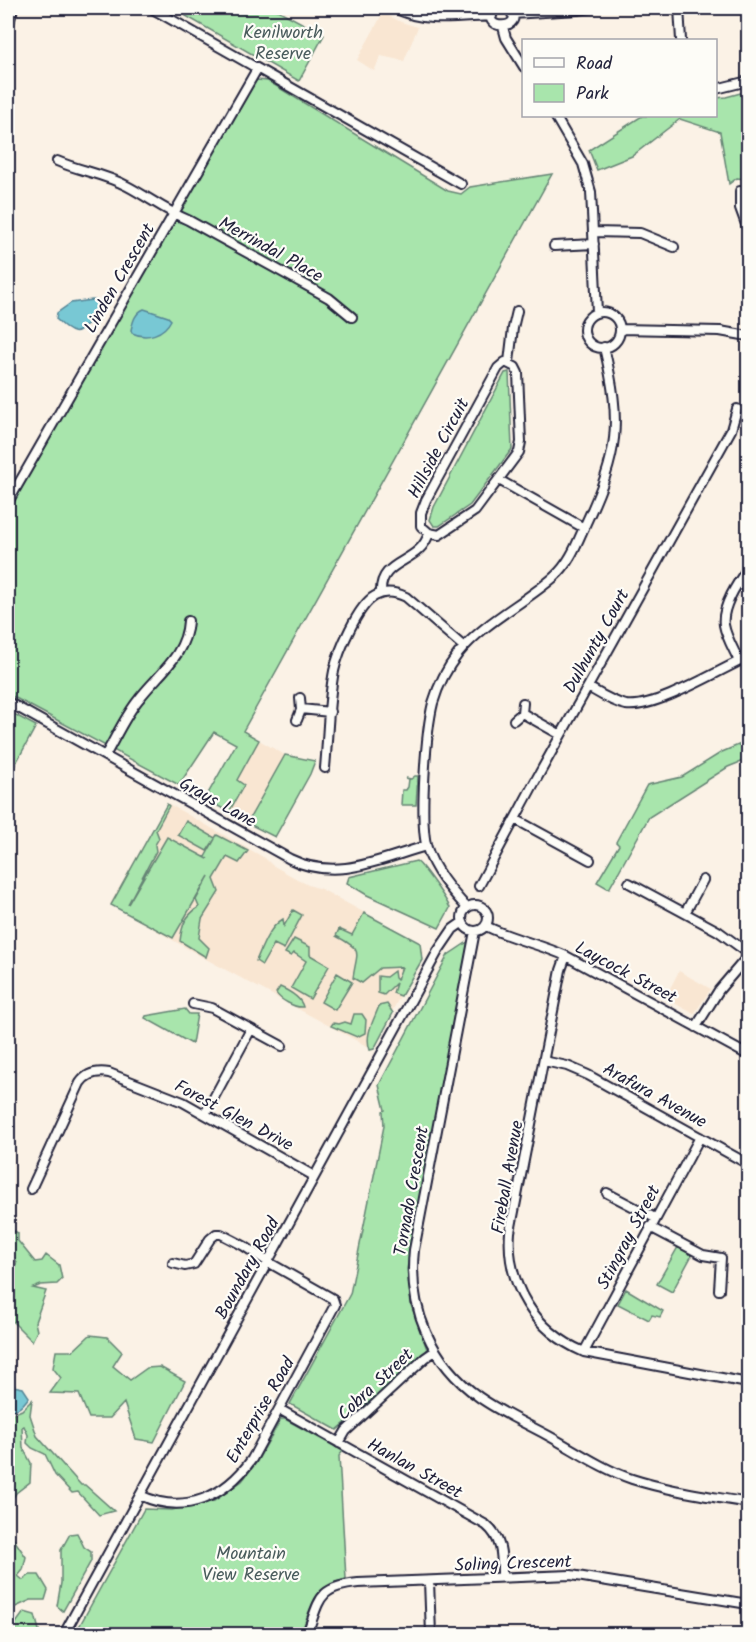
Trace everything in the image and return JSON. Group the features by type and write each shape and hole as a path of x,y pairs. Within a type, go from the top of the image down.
{"street":[{"path":"8,27 13,8"},
{"path":"151,8 461,184"},
{"path":"394,8 428,17 492,16"},
{"path":"492,16 497,8"},
{"path":"492,16 496,25 503,27 509,24 510,11 567,11 591,8"},
{"path":"679,8 681,39"},
{"path":"503,27 506,38 522,64"},
{"name":"Linden Crescent","path":"8,502 257,69"},
{"path":"717,89 748,81"},
{"path":"556,117 583,164 591,192 597,312"},
{"name":"Merrindal Place","path":"57,161 73,168 108,177 127,186 172,214 188,220 329,298 352,317"},
{"path":"740,191 740,208 748,230"},
{"path":"594,232 640,233 674,247"},
{"path":"554,246 594,244"},
{"path":"381,593 381,581 384,574 421,549 429,533 439,535 469,516 478,508 517,456 521,442 518,373 509,363 517,311"},
{"path":"597,312 610,313 619,323 617,339 614,343 604,347 593,345 588,341 584,330 588,319 597,312"},
{"path":"620,329 720,331 748,336"},
{"path":"467,908 435,865 426,846 423,813 430,721 441,683 464,647 558,573 572,556 608,475 615,437 615,400 604,347"},
{"name":"Hillside Circuit","path":"429,533 420,523 426,500 498,368 503,363 509,363"},
{"name":"Dulhunty Court","path":"479,886 730,431 737,409"},
{"path":"499,480 584,528"},
{"path":"739,661 725,632 723,618 748,568"},
{"path":"325,768 333,678 341,649 370,599 381,593 398,593 406,597 464,647"},
{"path":"105,756 138,699 167,669 177,655 187,635 188,621"},
{"path":"588,687 619,703 642,705 659,700 748,657"},
{"path":"297,720 301,709 300,698"},
{"name":"Grays Lane","path":"8,702 290,859 310,867 341,870 426,846"},
{"path":"514,720 522,713 523,703"},
{"path":"301,709 330,712"},
{"path":"522,713 561,735"},
{"path":"515,819 590,860"},
{"path":"685,913 703,880"},
{"path":"628,883 734,941 748,955 719,990 696,1027"},
{"path":"478,905 485,910 488,918 486,926 475,931 468,929 463,922 467,908 478,905"},
{"name":"Boundary Road","path":"64,1635 443,943 453,929 463,922"},
{"name":"Laycock Street","path":"486,926 505,936 566,956 748,1055"},
{"name":"Tornado Crescent","path":"475,931 412,1268 413,1289 420,1318 435,1351 447,1368 480,1398 609,1470 652,1485 748,1503"},
{"name":"Fireball Avenue","path":"566,956 561,970 511,1225 511,1262 521,1294 533,1314 556,1336 584,1352 748,1383"},
{"path":"193,1004 209,1007 282,1046"},
{"path":"205,1114 251,1029"},
{"name":"Arafura Avenue","path":"544,1061 567,1066 588,1075 748,1164"},
{"name":"Forest Glen Drive","path":"31,1189 78,1087 83,1079 99,1072 109,1073 178,1100 314,1176"},
{"name":"Stingray Street","path":"584,1352 700,1137"},
{"path":"608,1193 655,1218"},
{"path":"650,1227 708,1257 721,1258 719,1290"},
{"path":"173,1263 185,1266 194,1264 210,1239 219,1234 244,1246 268,1262"},
{"name":"Enterprise Road","path":"140,1495 155,1502 178,1504 205,1498 223,1489 239,1476 252,1459 333,1312 335,1305 333,1299 268,1262"},
{"name":"Cobra Street","path":"339,1443 346,1431 424,1358 435,1351"},
{"name":"Hanlan Street","path":"279,1409 486,1525 495,1534 500,1546 502,1577"},
{"name":"Soling Crescent","path":"307,1635 320,1599 332,1587 358,1583 579,1576 748,1604"},
{"path":"429,1581 431,1635"},
{"path":"747,1635 748,1627"}],"shaded area":[{"path":"383,13 418,27 404,61 381,56 374,71 357,60"},
{"path":"243,731 285,755 247,823 205,799"},
{"path":"167,803 308,885 321,889 420,943 423,953 372,1049 110,904"},
{"path":"679,971 711,989 694,1014 665,998"}],"green space":[{"name":"Kenilworth Reserve","path":"190,8 274,8 324,35 299,81 186,16"},
{"path":"257,80 268,81 448,191 461,194 470,187 552,174 243,731 259,740 237,780 244,785 229,812 205,799 236,744 214,732 179,785 8,694 8,512 251,86"},
{"path":"748,91 748,169 745,179 737,178 729,184 720,132 680,119 632,156 597,170 589,150 640,117 717,117 717,98"},
{"path":"509,372 512,449 470,505 439,526 434,526 430,520 434,507 505,373"},
{"path":"8,711 36,726 8,778"},
{"path":"748,741 748,759 728,767 649,817 609,889 597,882 619,845 616,842 647,785 682,777 722,752"},
{"path":"285,755 315,761 275,837 247,823"},
{"path":"418,776 416,805 401,805 402,790 408,787 409,779 406,778 411,779"},
{"path":"167,804 169,806 156,830 159,838 155,845 156,851 128,904 167,837 208,859 205,857 215,839 207,851 178,835 186,821 215,838 217,835 248,851 239,863 227,857 214,879 219,892 202,919 199,938 209,948 206,957 180,941 185,921 199,907 196,900 209,876 173,938 111,905"},
{"path":"416,861 434,882 450,908 439,928 367,895 347,883 349,877"},
{"path":"293,910 302,915 284,949 274,944 262,965 256,961 266,938 283,919 284,926"},
{"path":"364,913 420,943 422,960 401,996 393,993 396,983 384,995 378,993 378,976 386,977 394,971 397,980 402,967 380,968 362,983 353,978 357,956 355,948 336,936 339,929 352,935"},
{"path":"294,939 310,947 310,955 329,966 310,999 291,988 306,961 294,953 291,956 285,953"},
{"path":"469,941 407,1269 411,1305 428,1352 337,1430 290,1404 350,1294 384,1126 383,1111 385,1110 379,1085 448,955"},
{"path":"337,973 352,982 335,1010 321,1002"},
{"path":"280,987 297,998 303,1007 292,1005 281,998 276,993"},
{"path":"387,1004 393,1013 374,1049 370,1050 368,1039 372,1022 379,1006"},
{"path":"185,1009 189,1014 197,1014 192,1044 145,1018 146,1016"},
{"path":"354,1014 362,1014 366,1020 365,1033 357,1037 331,1026 333,1023 351,1024"},
{"path":"8,1228 18,1233 18,1241 35,1262 42,1261 46,1255 59,1265 62,1279 57,1284 33,1288 46,1291 35,1322 37,1331 32,1341 8,1317 8,1271 12,1272 17,1262 8,1251"},
{"path":"678,1247 692,1255 672,1292 657,1284"},
{"path":"626,1289 663,1311 660,1317 652,1315 649,1320 618,1304"},
{"path":"90,1335 107,1337 122,1352 113,1366 130,1380 147,1368 160,1367 185,1381 154,1442 136,1439 124,1403 110,1418 89,1418 79,1394 50,1393 61,1378 53,1368 56,1351 73,1351"},
{"path":"32,1400 30,1415 37,1436 81,1485 85,1485 114,1511 99,1515 78,1492 72,1493 55,1475 45,1454 27,1443 28,1435 24,1426 22,1427 23,1448 31,1463 30,1482 16,1493 11,1501 8,1496 8,1437 11,1427 8,1427 8,1413 12,1414 22,1410"},
{"name":"Mountain View Reserve","path":"281,1419 285,1419 343,1451 339,1456 346,1579 335,1582 320,1592 311,1607 301,1634 75,1634 144,1509 172,1510 214,1501 242,1481 256,1463"},
{"path":"8,1531 26,1557 23,1570 18,1576 23,1580 30,1575 39,1575 48,1590 45,1600 31,1600 11,1609 13,1618 8,1621"},
{"path":"77,1533 84,1547 91,1552 91,1561 63,1611 57,1606 61,1583 61,1550 70,1534"},
{"path":"24,1612 35,1615 40,1634 8,1634"}],"water":[{"path":"92,300 104,304 103,312 97,320 90,322 80,331 72,331 56,319 57,313 71,303"},
{"path":"144,309 171,320 160,332 149,336 132,333 135,318"},
{"path":"8,1385 23,1388 29,1397 17,1409 8,1409"}]}
